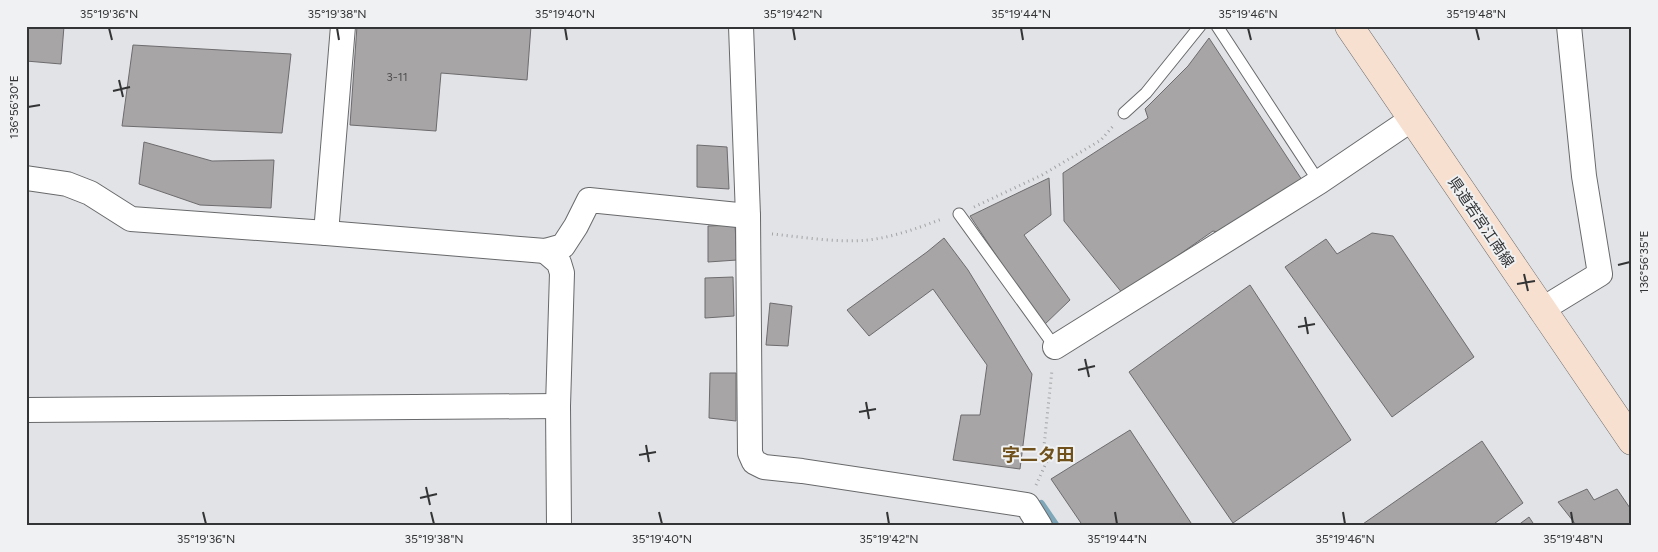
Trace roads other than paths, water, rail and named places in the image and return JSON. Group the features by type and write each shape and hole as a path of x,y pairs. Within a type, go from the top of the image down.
{"main road":[{"name":"県道若宮江南線","path":"1348,26 1632,441"}],"street":[{"path":"326,233 344,26"},
{"path":"741,26 748,223 750,453 754,462 764,467 1027,504 1040,526"},
{"path":"1541,310 1600,274 1584,176 1569,26"},
{"path":"1054,347 1319,182 1412,119"},
{"path":"26,178 67,184 90,193 131,219 545,251 563,246 589,200 748,223"},
{"path":"545,251 559,263 562,273 558,406 559,526"},
{"path":"26,410 558,406"}],"lane":[{"path":"1124,113 1146,93 1200,26"},
{"path":"1217,26 1319,182"},
{"path":"959,214 1054,347"}],"waterway":[{"path":"1041,504 1056,526"}],"district":[{"name":"字二タ田","path":"1038,455"}]}
